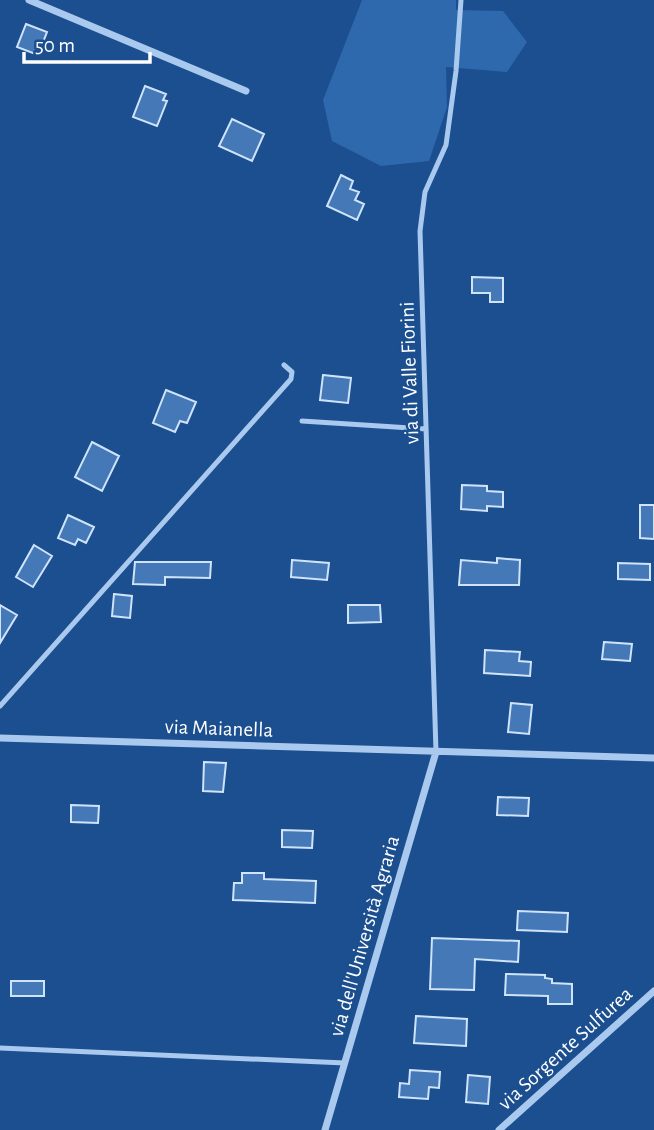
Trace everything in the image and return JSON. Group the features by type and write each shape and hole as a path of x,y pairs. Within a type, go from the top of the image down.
{"street":[{"path":"29,0 246,91"},
{"name":"via Maianella","path":"0,738 654,758"},
{"name":"via dell'Università Agraria","path":"325,1130 436,752"},
{"name":"via Sorgente Sulfurea","path":"499,1130 654,991"}],"lane":[{"name":"via di Valle Fiorini","path":"436,752 421,218 425,192 446,145 456,71 461,0"},
{"path":"0,706 291,379 292,372 284,365"},
{"path":"302,421 426,429"},
{"path":"0,1048 345,1063"}],"shaded area":[{"path":"362,0 456,0 456,10 503,11 527,42 507,72 446,67 447,107 429,161 381,166 332,141 323,100"}],"building":[{"path":"26,24 47,32 38,55 17,47"},
{"path":"145,86 166,94 163,100 167,101 157,126 133,117"},
{"path":"232,119 264,134 252,161 219,146"},
{"path":"341,175 353,181 350,189 359,192 355,200 364,204 357,220 327,206"},
{"path":"472,277 503,278 503,302 490,302 490,293 472,293"},
{"path":"323,375 351,378 348,403 320,400"},
{"path":"166,390 196,402 187,423 180,421 175,432 153,423"},
{"path":"92,442 119,456 102,491 75,477"},
{"path":"462,485 487,486 487,491 503,492 503,507 487,506 487,511 461,509"},
{"path":"640,505 654,505 654,539 640,538"},
{"path":"68,515 94,527 86,543 78,539 75,545 58,538"},
{"path":"34,545 52,556 33,587 16,577"},
{"path":"497,558 520,560 519,585 459,585 461,560 497,563"},
{"path":"292,560 329,563 327,580 291,577"},
{"path":"135,562 211,562 210,578 165,577 165,585 133,584"},
{"path":"618,563 650,564 650,580 618,579"},
{"path":"114,594 132,596 130,618 112,616"},
{"path":"0,605 17,615 0,643"},
{"path":"348,605 380,605 381,622 348,623"},
{"path":"604,642 632,644 630,661 602,659"},
{"path":"485,650 520,652 519,661 531,662 530,676 484,673"},
{"path":"511,703 532,705 529,734 508,732"},
{"path":"204,762 226,763 223,792 203,791"},
{"path":"498,797 529,798 528,816 497,815"},
{"path":"71,805 99,806 98,823 71,822"},
{"path":"282,830 313,831 312,848 282,847"},
{"path":"242,873 264,873 264,879 316,881 315,903 233,900 234,883 242,883"},
{"path":"518,911 568,913 567,932 517,930"},
{"path":"432,938 519,941 518,962 475,959 474,990 430,989"},
{"path":"506,974 545,975 545,978 552,979 552,983 572,984 572,1004 548,1004 548,996 505,995"},
{"path":"11,981 44,981 44,996 11,996"},
{"path":"416,1016 467,1019 466,1046 414,1043"},
{"path":"410,1070 440,1072 439,1088 429,1087 428,1099 399,1097 400,1083 409,1084"},
{"path":"468,1075 490,1077 488,1104 466,1102"}]}
